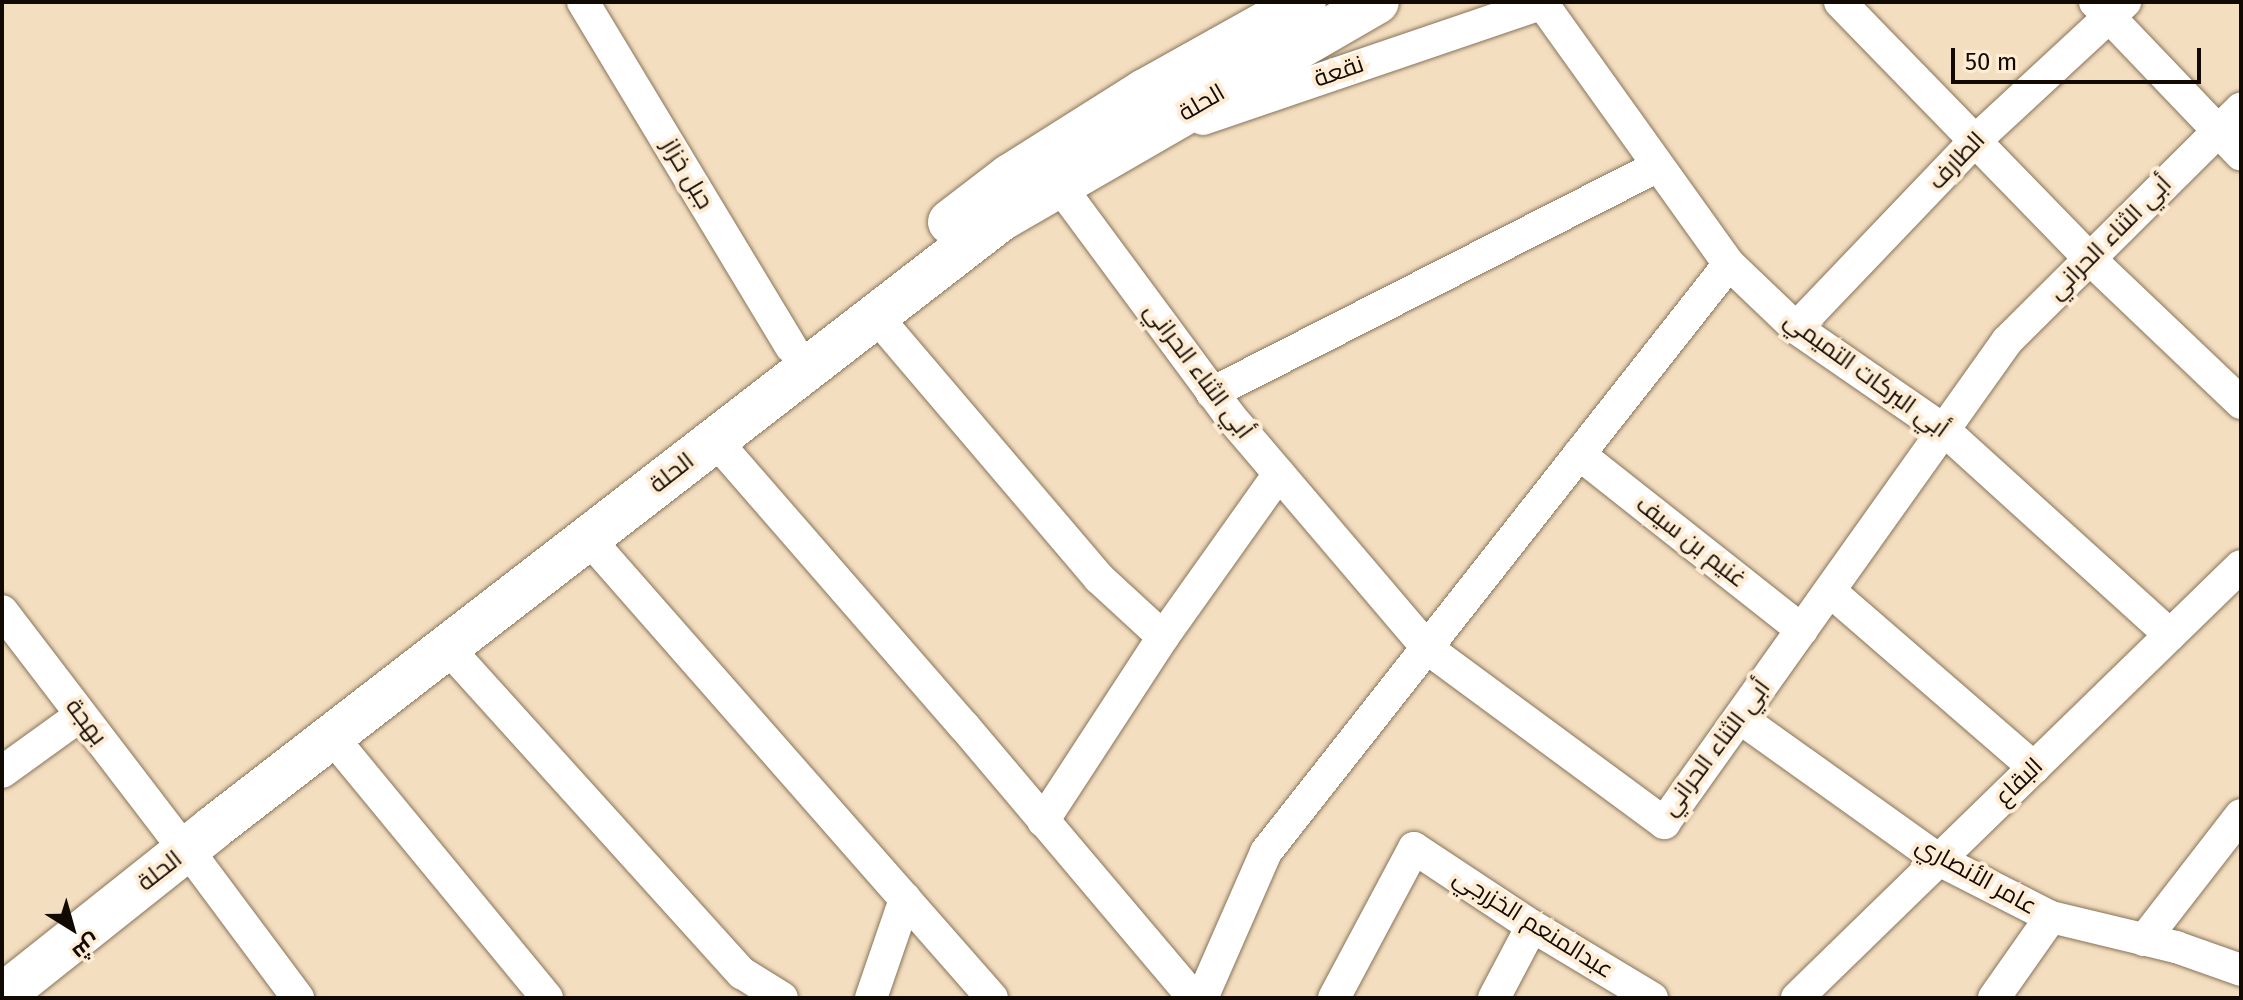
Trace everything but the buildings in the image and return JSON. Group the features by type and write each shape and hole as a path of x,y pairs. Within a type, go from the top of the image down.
{"main road":[{"name":"الحلة","path":"15,985 179,841 791,347 1010,176 1145,91 1304,2"},
{"name":"الحلة","path":"179,841 332,737 1001,219 1377,2"}],"street":[{"name":"جبل خزاز","path":"583,2 791,347"},
{"path":"1840,2 2090,259 2241,403"},
{"name":"نقعة","path":"1132,143 1544,3"},
{"name":"أبي البركات التميمي","path":"1544,3 1729,264 1796,328 1944,430 2170,635"},
{"path":"2110,7 2241,155"},
{"name":"الطارف","path":"1796,328 1975,141 2110,7"},
{"name":"أبي الثناء الحراني","path":"1059,185 1212,393 1427,648 1664,823 2007,341 2241,109"},
{"path":"1212,393 1658,166"},
{"path":"1202,998 1266,852 1729,264"},
{"path":"876,316 1099,578 1163,637"},
{"path":"715,440 964,726 1194,998"},
{"name":"غنيم بن سيف","path":"1579,454 1802,630"},
{"path":"1043,821 1163,637 1279,474"},
{"path":"588,538 992,998"},
{"name":"البقاع","path":"1797,998 2170,635 2237,576"},
{"path":"1830,591 2034,768"},
{"name":"بهجة","path":"2,611 298,998"},
{"path":"447,647 742,973 782,998"},
{"path":"2,772 81,715"},
{"name":"عامر الأنصاري","path":"1740,718 1939,860 2051,917 2144,940 2241,970"},
{"path":"332,737 547,998"},
{"path":"2144,940 2241,815"},
{"name":"عبدالمنعم الخزرجي","path":"1334,998 1414,848 1532,926 1652,998"},
{"path":"871,998 905,899"},
{"path":"1994,998 2051,917"},
{"path":"1494,998 1532,926"}]}
